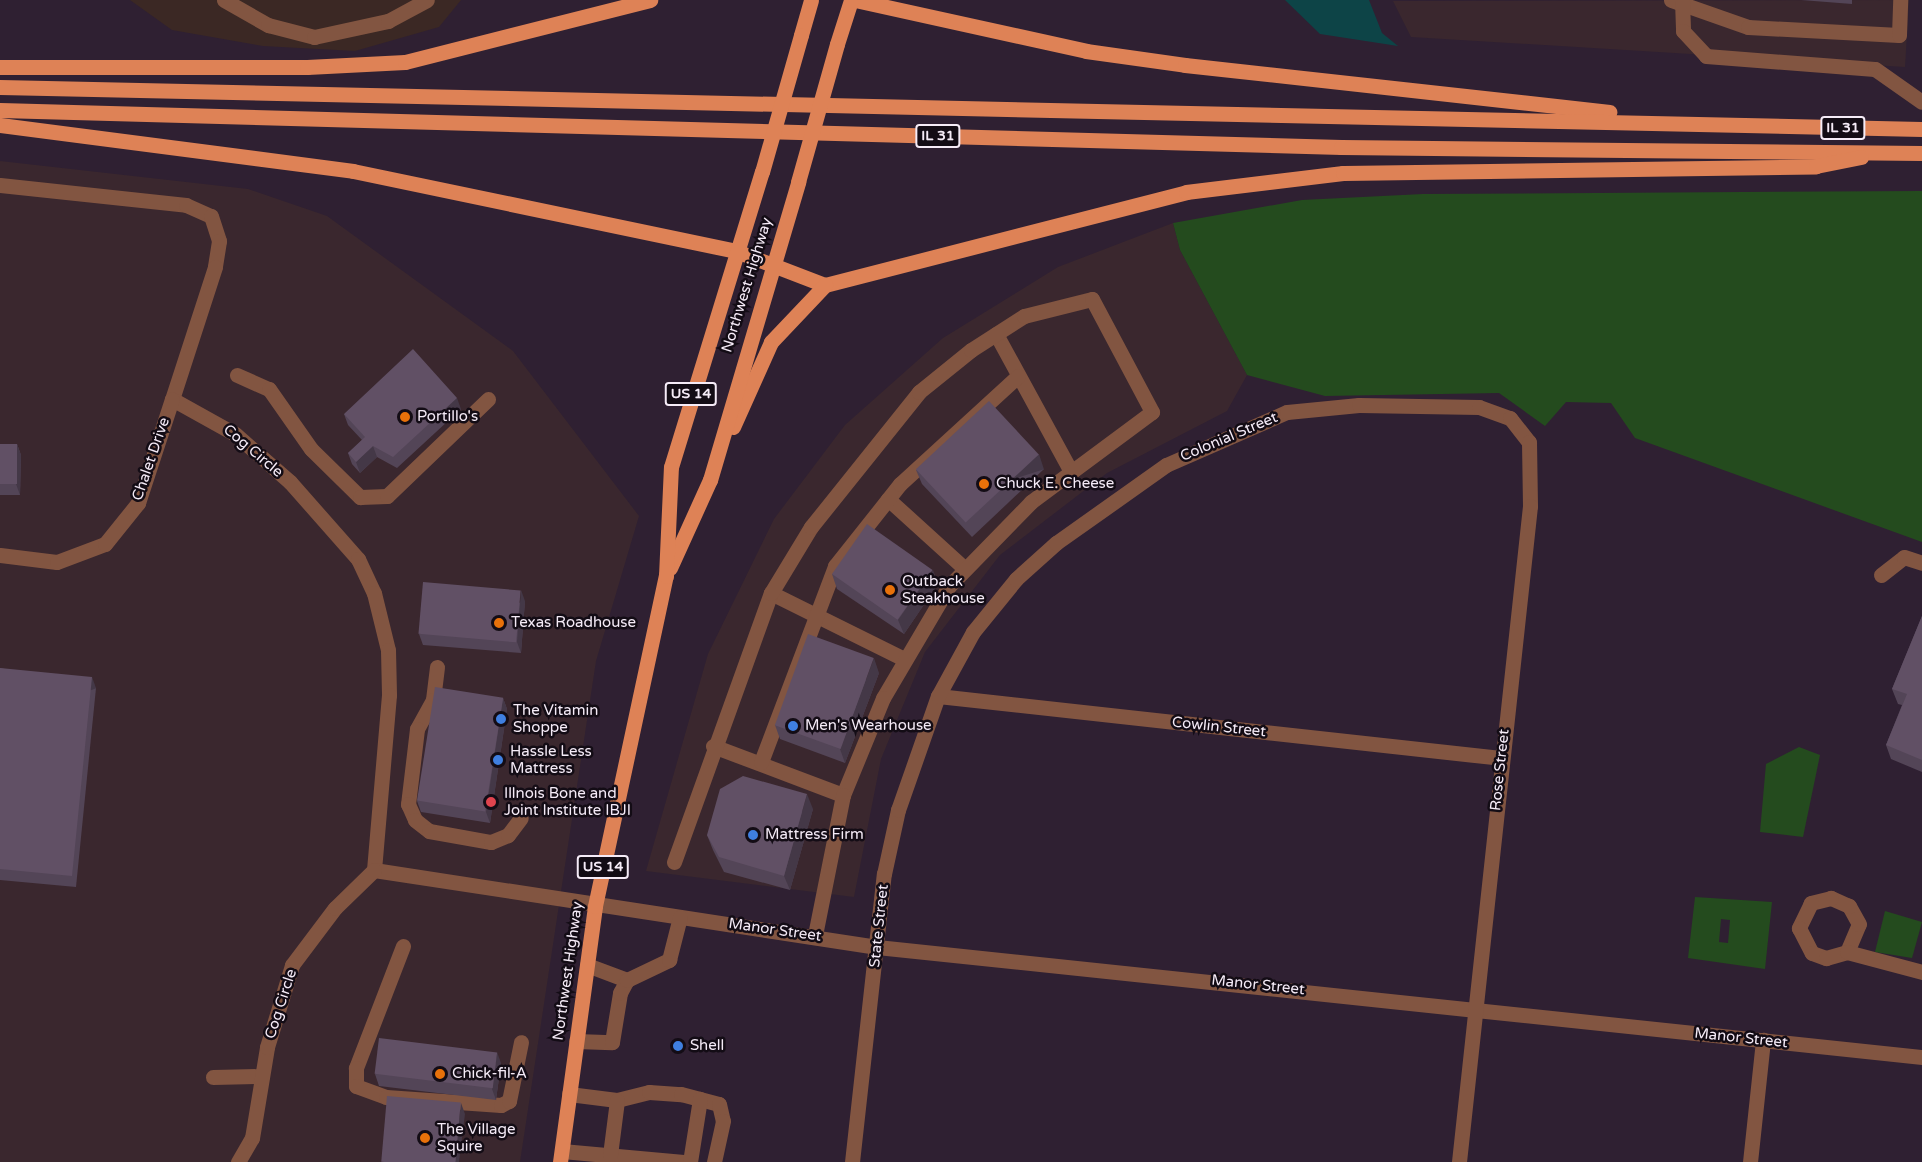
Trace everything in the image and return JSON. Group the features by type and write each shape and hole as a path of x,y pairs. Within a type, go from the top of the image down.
{"main road":[{"path":"0,67 307,67 405,62 650,0"},
{"name":"Northwest Highway","path":"561,1157 595,906 666,576 671,467 762,172 811,0"},
{"path":"853,0 1086,51 1185,66 1765,127"},
{"name":"Northwest Highway","path":"666,576 710,480 771,262 798,182 837,44 853,0"},
{"name":"IL 31","path":"0,87 1922,129"},
{"name":"IL 31","path":"0,110 1341,147 1922,153"},
{"path":"0,125 308,163 736,251 771,262 825,285"},
{"path":"710,480 771,342 825,285 1186,192 1343,173 1816,166 1876,152"}],"street":[{"path":"225,0 268,25 314,37 388,21 427,0"},
{"path":"1671,0 1682,0 1748,27 1899,35 1900,0"},
{"path":"1682,0 1683,32 1706,56 1875,69 1922,102"},
{"path":"0,185 186,205 212,216 219,241 215,267 172,399"},
{"path":"674,862 713,746 771,593 811,527 868,450 919,392 996,334 1024,316 1092,299 1152,412 1070,470 964,568 904,659 843,795 815,934"},
{"path":"996,334 1070,470"},
{"path":"237,375 268,389 310,448 360,497 387,496 488,399"},
{"path":"761,762 814,614 835,566 888,499 986,400 1018,376"},
{"name":"Chalet Drive","path":"0,555 57,562 105,544 138,503 172,399"},
{"name":"Cog Circle","path":"172,399 235,434 283,475 358,559 374,593 388,650 389,695 374,870 335,908 292,965 262,1076 252,1138 238,1162"},
{"name":"Colonial Street","path":"938,696 973,632 1016,579 1166,465 1287,412 1359,405 1479,407"},
{"name":"Rose Street","path":"1459,1162 1530,506 1530,442 1510,418 1479,407"},
{"path":"888,499 964,568"},
{"path":"1881,575 1904,557 1922,563"},
{"path":"771,593 904,659"},
{"path":"437,667 433,699 417,729 408,804 414,820 429,831 491,842 508,835 521,818"},
{"name":"Cowlin Street","path":"938,696 1501,758"},
{"name":"State Street","path":"852,1162 877,947 898,810 938,696"},
{"path":"713,746 761,762 843,795"},
{"path":"374,870 595,906"},
{"path":"1847,952 1858,935 1849,906 1831,898 1811,903 1798,928 1806,948 1826,958 1847,952 1922,972"},
{"name":"Manor Street","path":"595,906 815,934 877,947 1475,1007 1922,1057"},
{"path":"587,965 627,980 669,960 680,917"},
{"path":"403,946 356,1068 356,1086 386,1097 501,1105 509,1101 521,1042"},
{"path":"576,1041 612,1042 627,980"},
{"path":"1750,1162 1763,1040"},
{"path":"213,1077 262,1076"},
{"path":"569,1094 617,1100 649,1092 719,1104 723,1121 714,1162"},
{"path":"690,1162 700,1099"},
{"path":"610,1155 617,1100"},
{"path":"561,1157 610,1155 684,1162"}],"shaded area":[{"path":"130,0 461,0 439,27 355,51 263,46 172,30"},
{"path":"1285,0 1369,0 1382,33 1398,46 1320,34"},
{"path":"1909,0 1905,67 1411,37 1393,1"},
{"path":"0,161 248,189 327,216 513,351 639,516 596,661 520,1162 0,1162"},
{"path":"1173,223 1180,250 1247,375 1227,411 1107,473 1000,555 925,652 881,759 854,897 646,871 708,654 774,519 845,425 943,338 1058,267"}],"green space":[{"path":"1922,191 1922,542 1635,438 1611,403 1566,402 1545,426 1499,393 1325,396 1247,375 1180,250 1173,223 1302,200 1423,194"},
{"path":"1799,747 1820,755 1803,837 1760,832 1766,764"},
{"path":"1695,897 1772,902 1765,969 1688,958","holes":["1721,919 1730,920 1728,943 1719,942"]},
{"path":"1885,911 1922,922 1912,958 1875,952"}],"building":[{"name":"Portillo's","path":"413,349 457,398 393,457 373,446 356,462 348,453 365,437 344,414"},
{"path":"989,401 1039,454 966,523 916,469"},
{"path":"0,444 17,444 17,484 0,484"},
{"path":"867,524 933,570 898,620 832,574"},
{"path":"423,582 521,591 516,642 418,634"},
{"path":"1922,616 1922,760 1886,745 1907,694 1892,689"},
{"path":"808,634 874,658 841,749 775,725"},
{"path":"0,668 92,677 72,876 0,869"},
{"path":"435,687 503,698 485,811 417,801"},
{"path":"743,776 807,794 784,876 719,857 707,835 720,789"},
{"name":"Chick-fil-A","path":"379,1038 497,1053 493,1088 375,1074"},
{"name":"The Village Squire","path":"387,1096 461,1102 456,1162 381,1162"}],"place":[{"name":"Portillo's","path":"405,417"},
{"name":"Chuck E. Cheese","path":"984,484"},
{"name":"Outback Steakhouse","path":"890,590"},
{"name":"Texas Roadhouse","path":"499,623"},
{"name":"The Vitamin Shoppe","path":"501,719"},
{"name":"Men's Wearhouse","path":"793,726"},
{"name":"Hassle Less Mattress","path":"498,760"},
{"name":"Illnois Bone and Joint Institute IBJI","path":"491,802"},
{"name":"Mattress Firm","path":"753,835"},
{"name":"Shell","path":"678,1046"},
{"name":"Chick-fil-A","path":"440,1074"},
{"name":"The Village Squire","path":"425,1138"}]}
